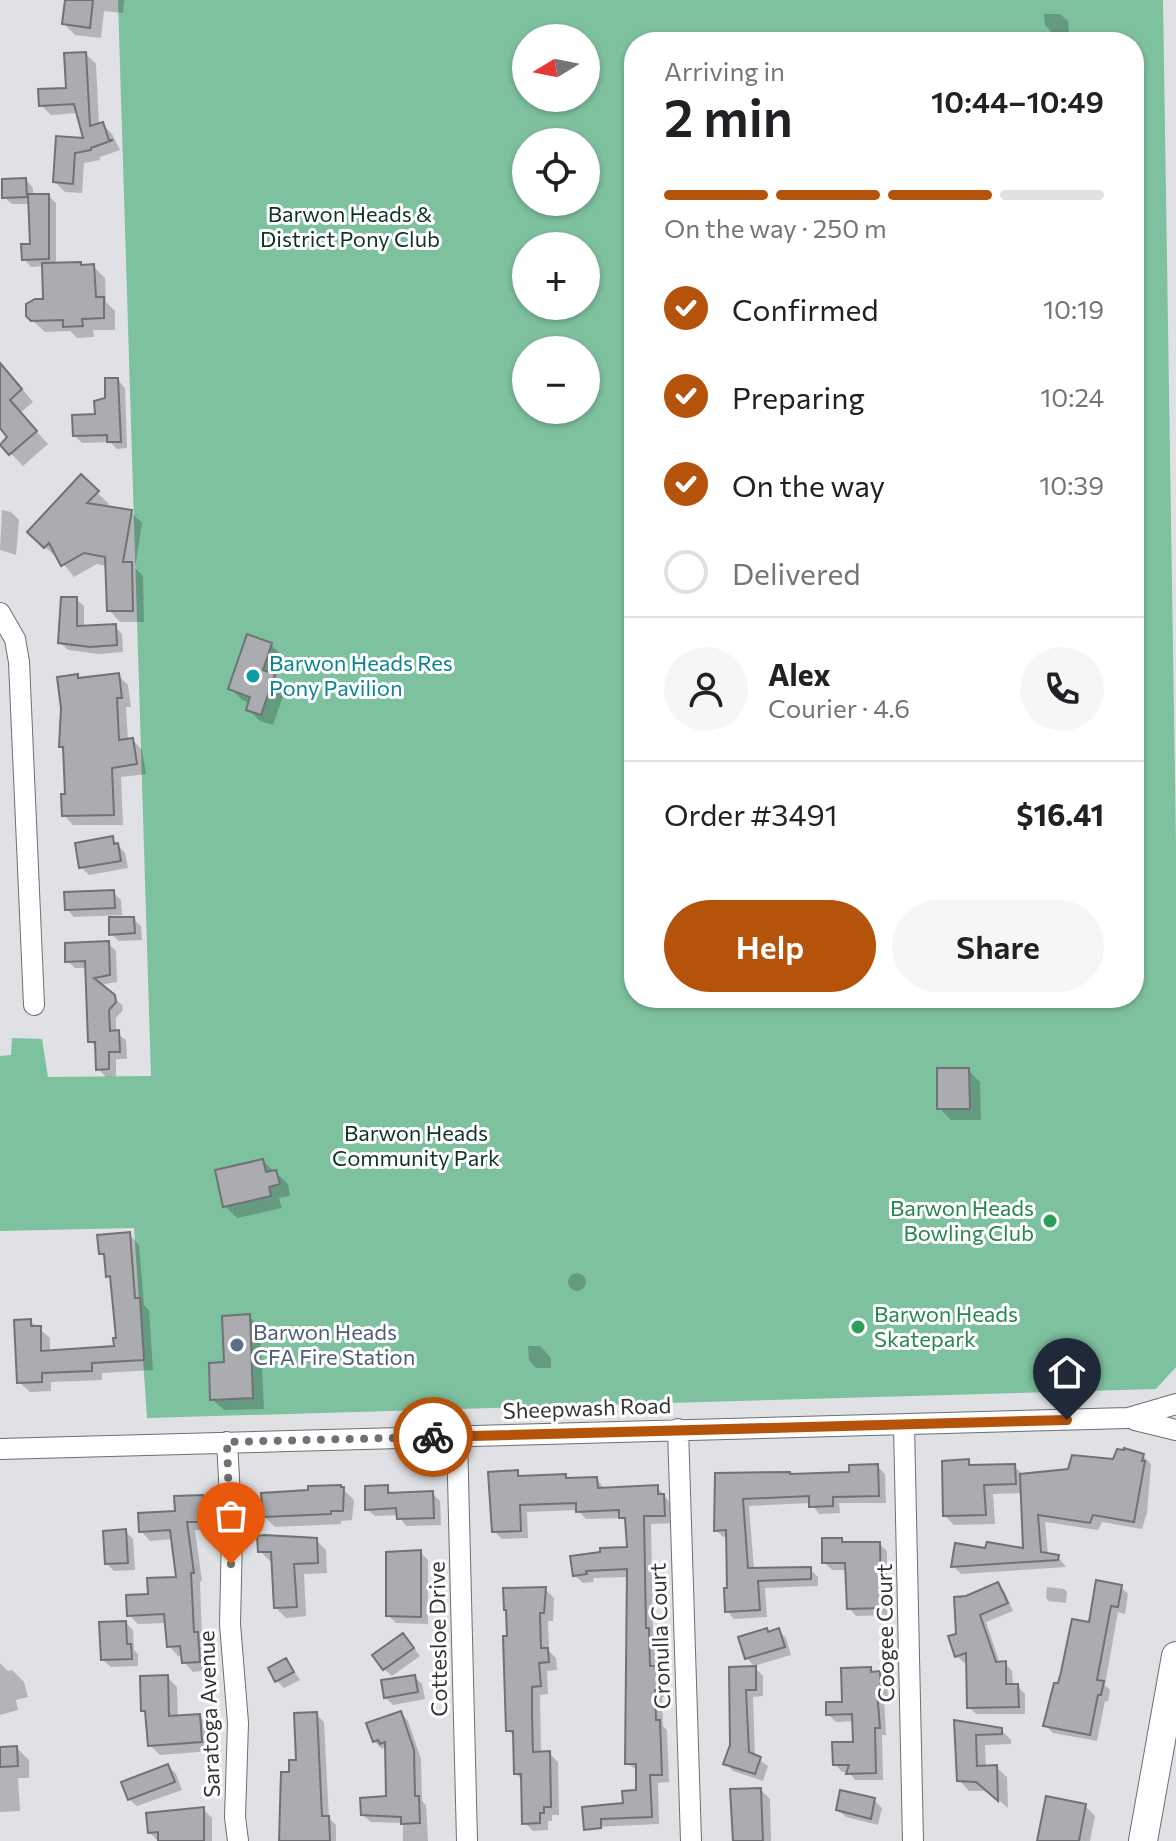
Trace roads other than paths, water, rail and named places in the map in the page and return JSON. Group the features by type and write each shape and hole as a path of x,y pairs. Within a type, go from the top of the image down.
{"main road":[{"path":"1143,1841 1176,1656"}],"street":[{"path":"0,613 15,639 19,662 34,1005"},
{"name":"Sheepwash Road","path":"0,1449 1128,1418 1176,1404"},
{"name":"Sheepwash Road","path":"1128,1418 1176,1430"},
{"name":"Coogee Court","path":"904,1425 913,1841"},
{"name":"Cronulla Court","path":"678,1429 691,1841"},
{"name":"Cottesloe Drive","path":"457,1437 467,1841"},
{"name":"Saratoga Avenue","path":"227,1442 232,1533 230,1624 238,1723 235,1817 238,1841"}],"place":[{"name":"Barwon Heads Res Pony Pavilion","path":"253,676"},
{"name":"Barwon Heads Bowling Club","path":"1050,1221"},
{"name":"Barwon Heads Skatepark","path":"858,1327"},
{"name":"Barwon Heads CFA Fire Station","path":"237,1345"}],"park label":[{"name":"Barwon Heads & District Pony Club","path":"350,226"},
{"name":"Barwon Heads Community Park","path":"416,1146"}]}
